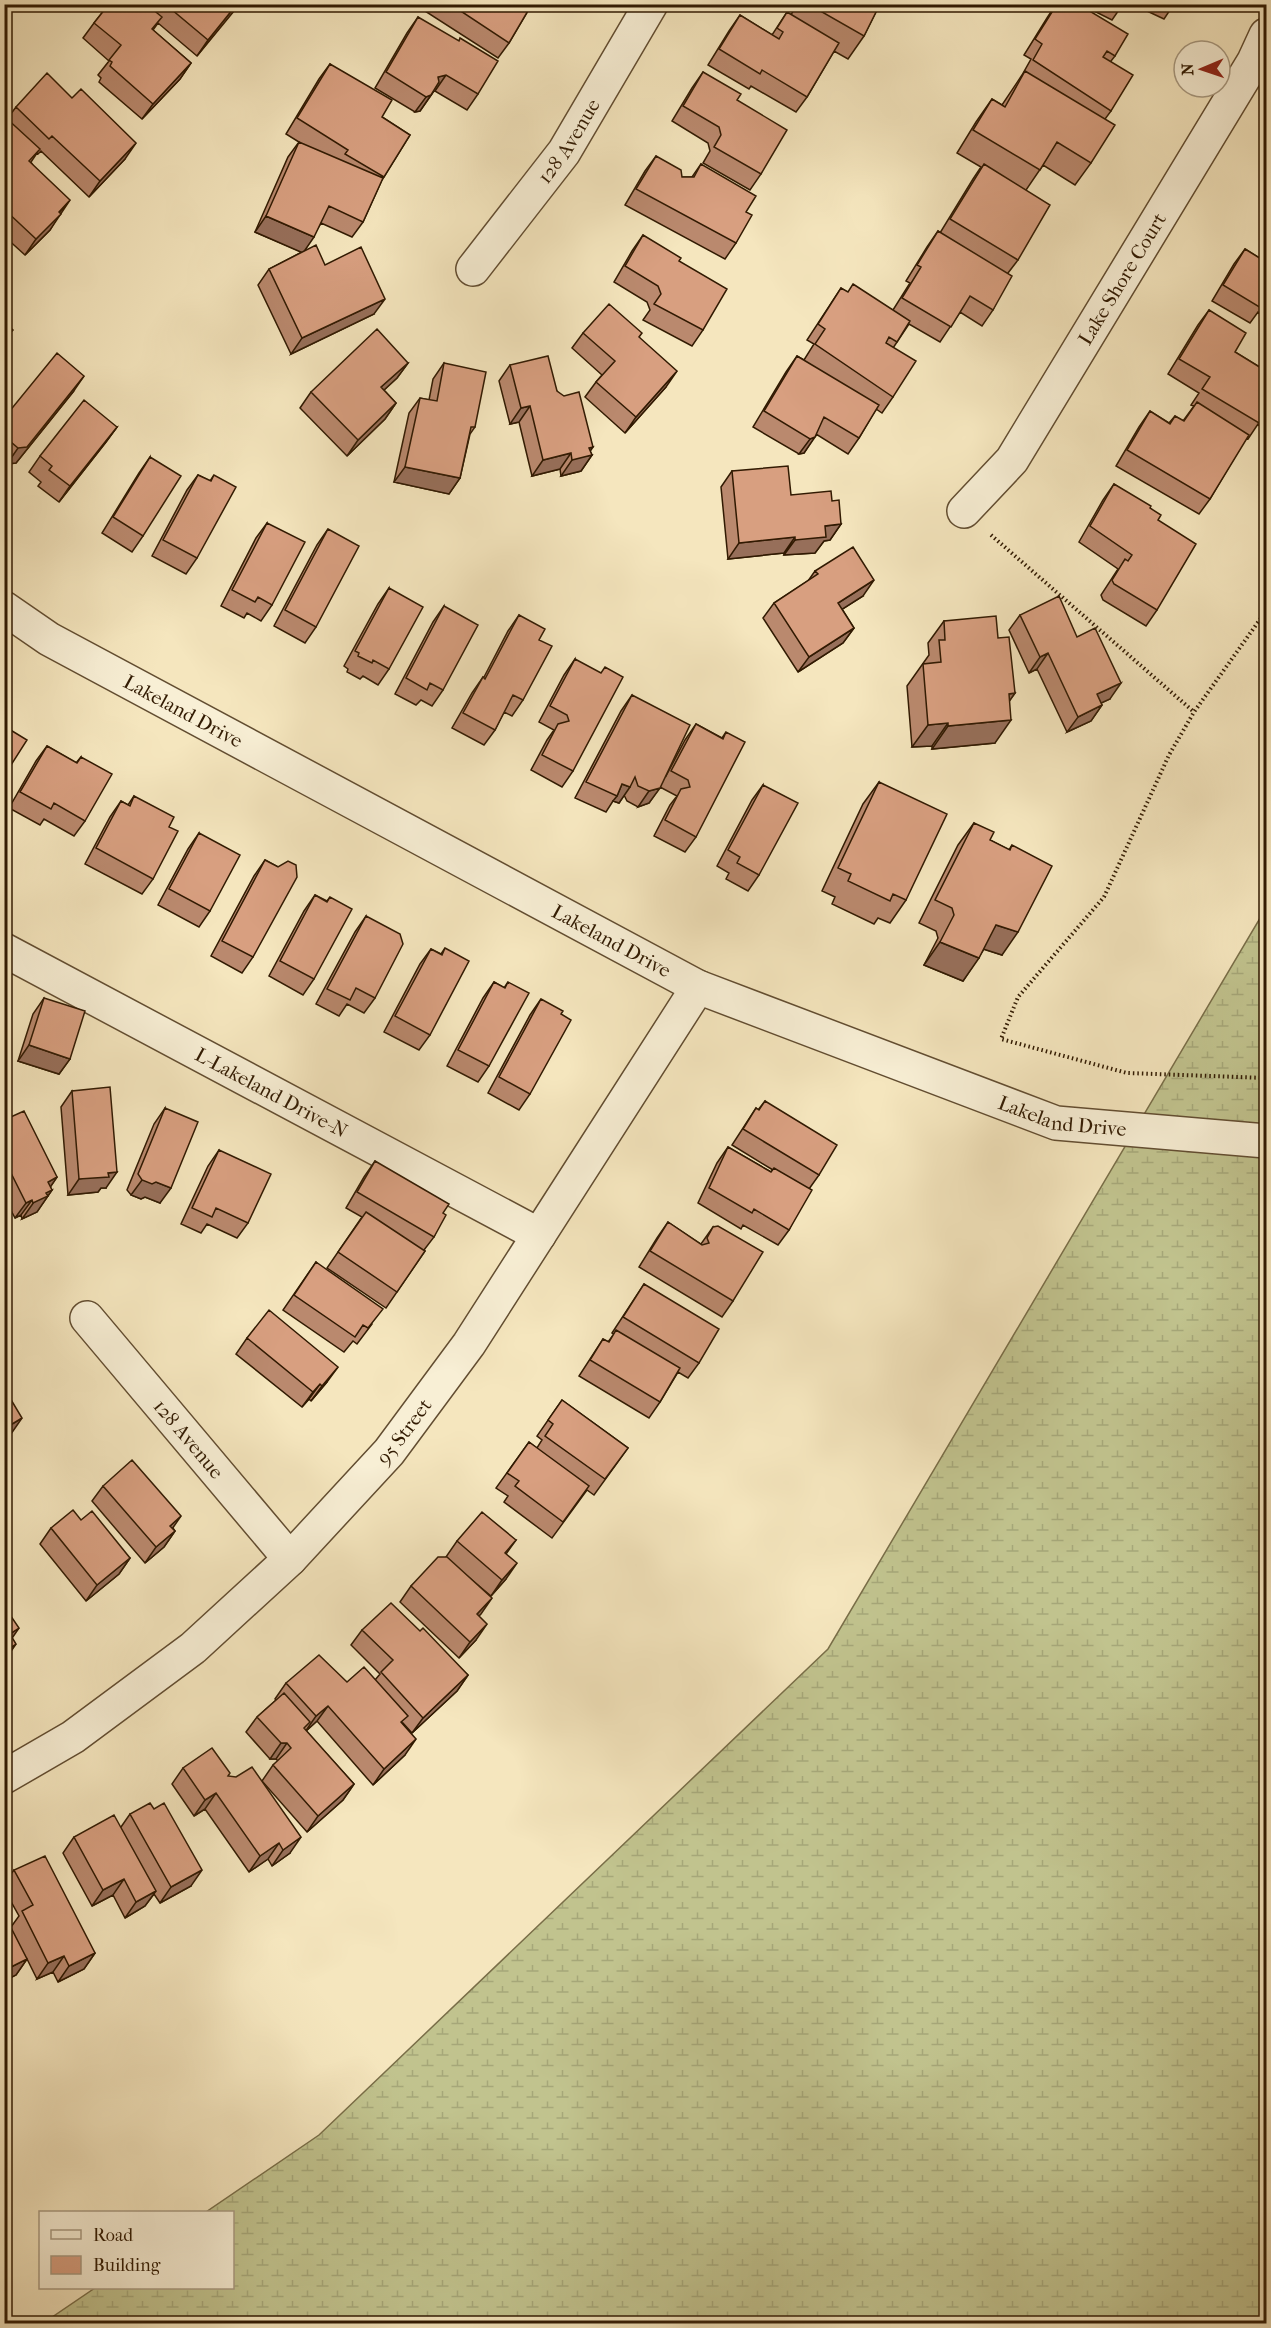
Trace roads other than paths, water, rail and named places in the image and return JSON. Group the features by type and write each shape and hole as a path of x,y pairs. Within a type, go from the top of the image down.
{"street":[{"name":"128 Avenue","path":"473,269 564,152 651,4"},
{"name":"Lake Shore Court","path":"964,511 1012,460 1254,61 1266,35"},
{"name":"Lakeland Drive","path":"4,608 49,639 698,987 1056,1123 1266,1141"},
{"name":"L-Lakeland Drive-N","path":"8,959 539,1235"},
{"name":"95 Street","path":"4,1777 73,1737 194,1648 290,1559 389,1452 469,1344 698,987"},
{"name":"128 Avenue","path":"87,1318 290,1559"}]}
